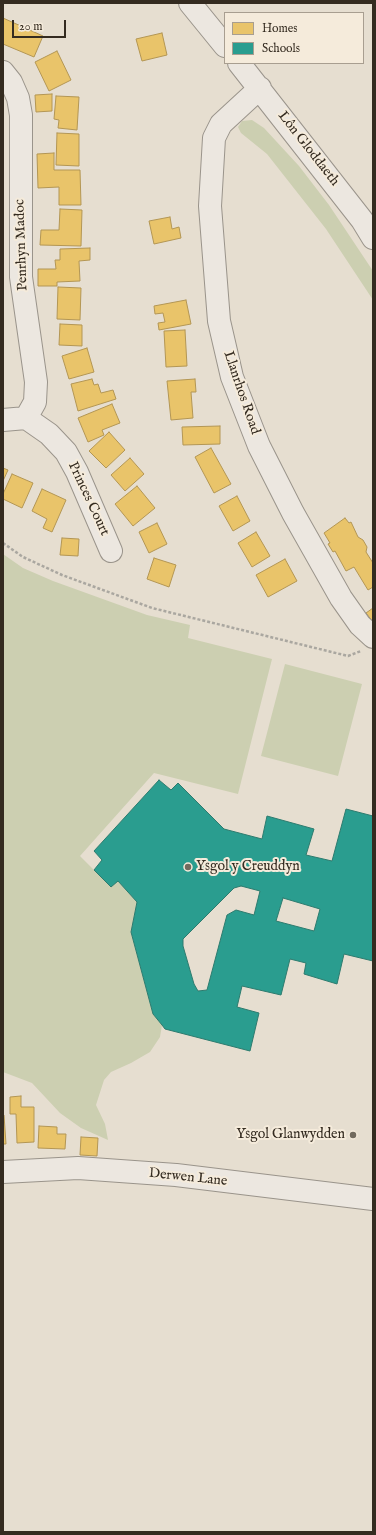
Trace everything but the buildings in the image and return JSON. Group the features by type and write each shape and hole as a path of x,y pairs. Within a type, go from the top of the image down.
{"street":[{"path":"190,3 224,45"},
{"name":"Lôn Gloddaeth","path":"240,64 362,220 373,238"},
{"name":"Penrhyn Madoc","path":"3,72 11,82 18,98 21,115 12,239 23,291 36,382 34,402 26,418"},
{"name":"Llanrhos Road","path":"260,88 221,124 214,138 210,206 219,321 232,377 259,446 293,513 341,598 360,625 368,644"},
{"path":"3,420 26,418"},
{"name":"Princes Court","path":"26,418 49,434 66,452 77,472 111,551"},
{"name":"Derwen Lane","path":"3,1172 78,1168 176,1175 373,1199"}],"path":[{"path":"3,544 23,557 62,575 152,608 348,656 368,644"}],"green space":[{"path":"252,120 264,128 299,166 329,205 373,271 373,300 326,229 267,154 241,133 238,127 242,121"},
{"path":"3,554 23,568 53,581 147,615 190,625 188,638 272,659 238,794 154,773 80,856 94,870 118,881 137,902 131,933 153,1014 162,1025 160,1037 150,1052 111,1072 104,1080 96,1105 105,1124 108,1140 81,1128 60,1113 32,1083 3,1072"},
{"path":"285,664 362,684 338,776 261,756"}],"place":[{"name":"Ysgol y Creuddyn","path":"188,867"},
{"name":"Ysgol Glanwydden","path":"353,1135"}]}
